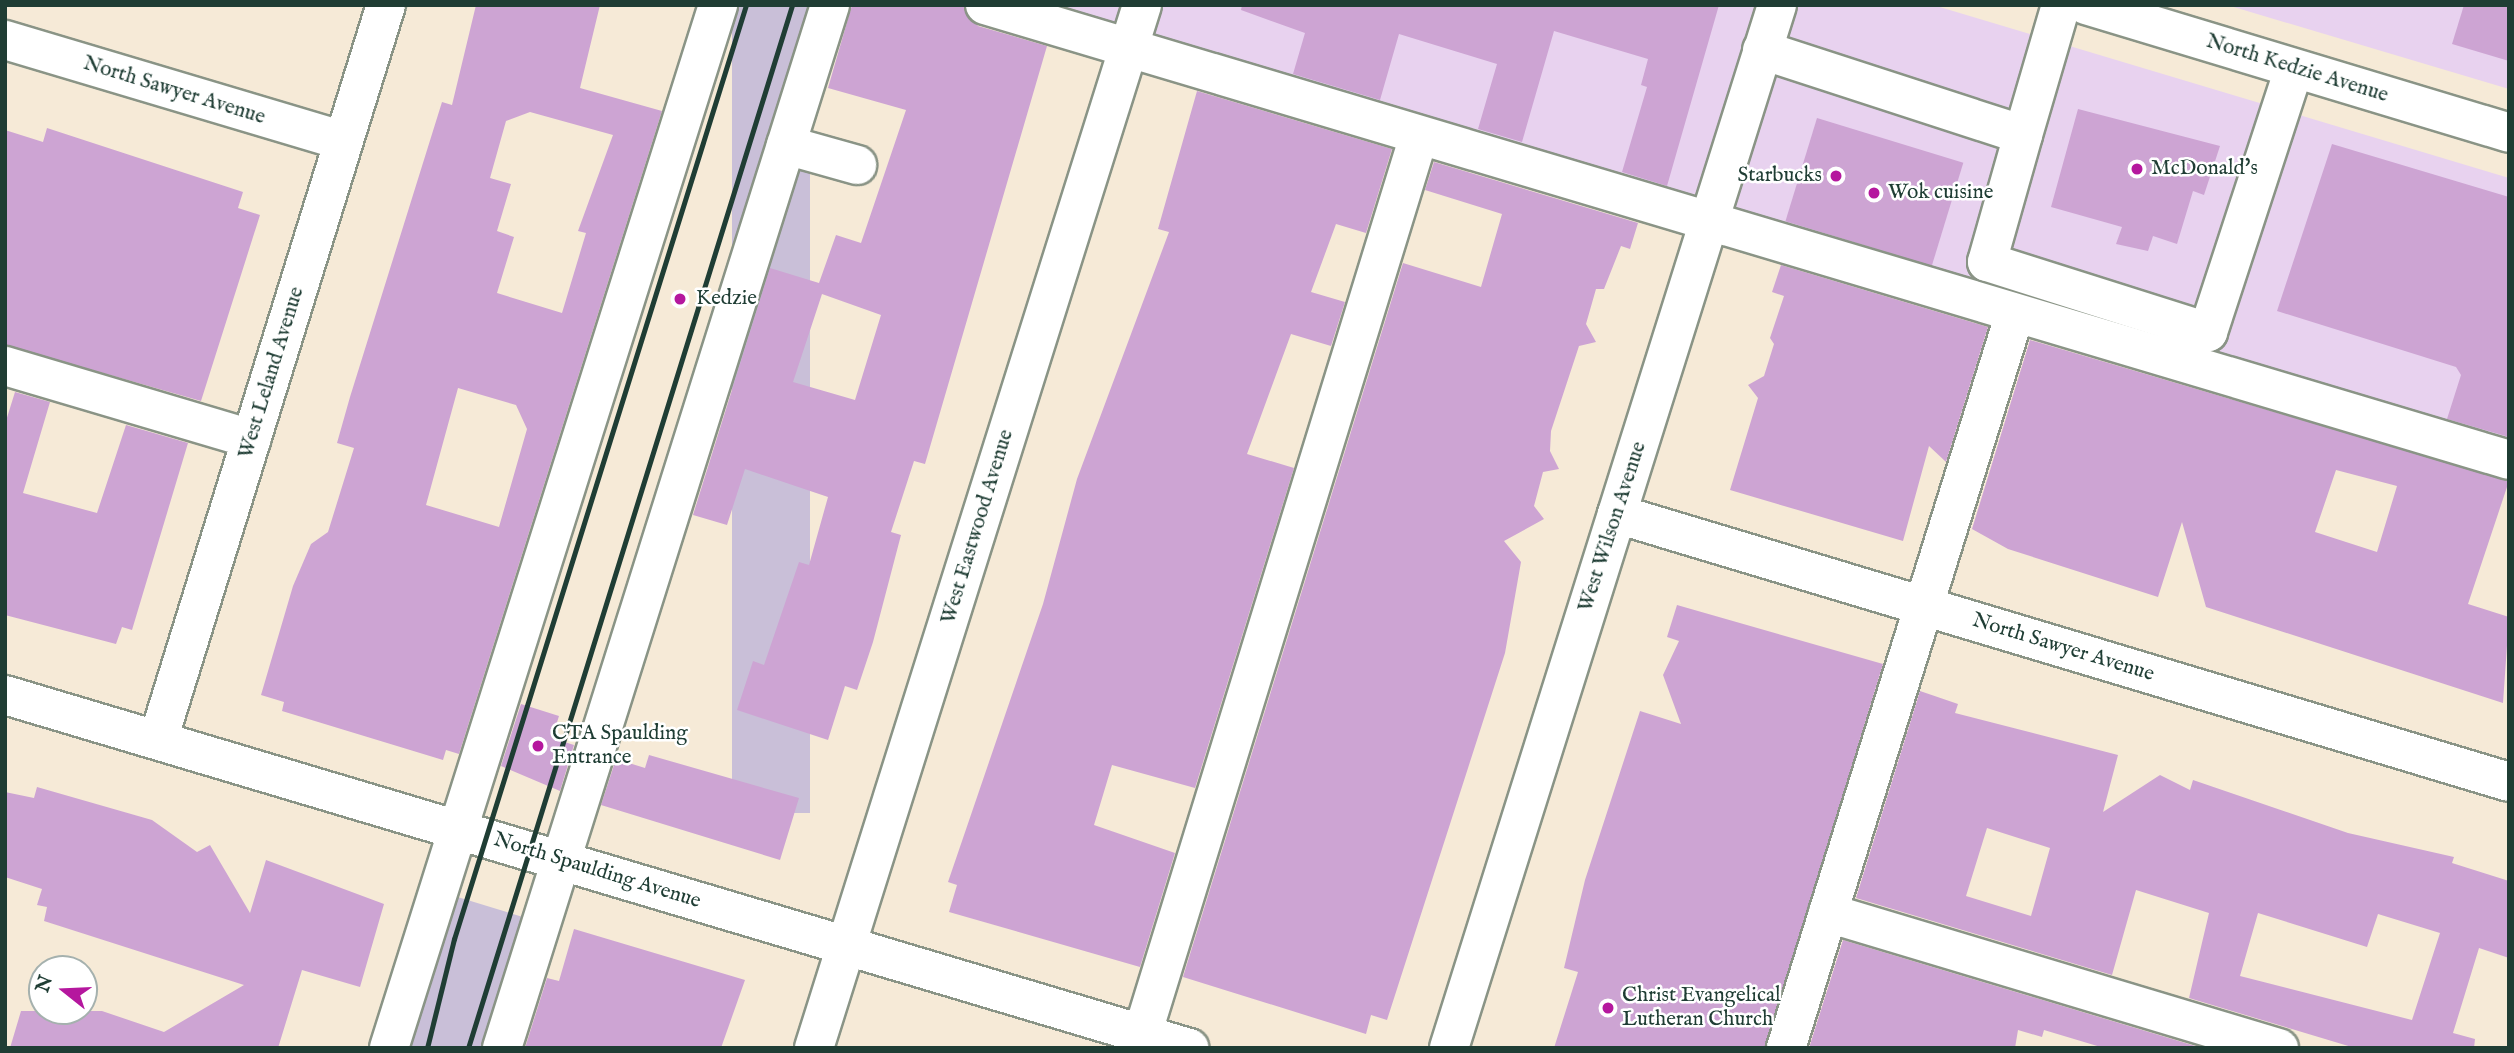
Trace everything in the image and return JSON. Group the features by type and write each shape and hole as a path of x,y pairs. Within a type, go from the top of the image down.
{"street":[{"name":"West Leland Avenue","path":"158,740 386,5"},
{"path":"389,1048 460,830 718,5"},
{"path":"502,1048 830,5"},
{"path":"985,5 1708,225 2509,460"},
{"name":"West Eastwood Avenue","path":"814,1048 1142,5"},
{"name":"West Wilson Avenue","path":"1449,1048 1777,5"},
{"path":"2061,5 1987,262 2208,332 2294,69"},
{"name":"North Kedzie Avenue","path":"2086,5 2509,133"},
{"name":"North Sawyer Avenue","path":"5,40 343,141"},
{"path":"1762,50 2024,135"},
{"path":"1140,1041 1419,136"},
{"path":"786,145 857,165"},
{"path":"1786,1048 2015,313"},
{"path":"5,366 251,439"},
{"name":"North Sawyer Avenue","path":"1616,514 2509,782"},
{"name":"North Spaulding Avenue","path":"5,695 847,946 1140,1041 1189,1048"},
{"path":"1828,913 2279,1048"}],"shaded area":[{"path":"732,5 810,5 810,813 732,813"},
{"path":"985,5 1933,5 2509,178 2509,456"},
{"path":"2227,5 2509,5 2509,89"},
{"path":"451,895 526,918 486,1048 403,1048"}],"building":[{"path":"476,5 600,5 580,88 662,111 459,754 446,750 443,760 282,711 284,702 261,695 293,586 311,544 328,532 354,448 337,443 350,397 442,102 452,105","holes":["530,112 613,135 578,231 586,233 562,313 497,293 514,237 497,231 511,184 490,178 506,121","458,388 516,405 527,429 499,527 426,505"]},
{"path":"852,5 964,5 978,26 1047,46 925,464 914,461 891,532 901,535 873,642 857,690 845,686 828,740 737,710 753,661 764,665 799,562 809,565 828,497 745,469 727,525 693,515 770,268 819,283 836,235 861,243 906,110 828,88","holes":["822,294 881,315 855,400 793,382"]},
{"path":"1242,5 1719,5 1667,186 1622,172 1647,87 1641,85 1648,59 1554,31 1522,142 1478,129 1497,64 1399,34 1380,100 1293,74 1305,33 1241,10"},
{"path":"2464,5 2509,5 2509,61 2452,44"},
{"path":"1197,91 1392,149 1366,233 1336,224 1311,292 1345,302 1331,346 1291,334 1247,454 1294,468 1195,788 1112,765 1094,825 1175,853 1140,967 949,912 957,885 948,882 1043,604 1077,479 1169,232 1158,229"},
{"name":"McDonald's","path":"2078,109 2220,146 2204,195 2193,191 2177,244 2153,236 2148,251 2116,244 2122,227 2051,207"},
{"name":"Wok cuisine","path":"1817,118 1963,163 1932,266 1785,221"},
{"path":"47,128 243,192 238,208 260,215 201,401 5,345 5,130 43,142"},
{"path":"2332,144 2509,197 2509,437 2447,419 2461,375 2456,367 2277,311"},
{"path":"1434,162 1638,223 1630,249 1621,246 1604,289 1596,289 1586,324 1596,342 1579,346 1551,431 1550,451 1559,469 1543,472 1534,506 1544,519 1504,541 1521,562 1505,653 1387,1020 1371,1015 1366,1034 1183,977 1403,263 1481,287 1502,214 1425,190"},
{"path":"1781,265 1988,327 1946,462 1929,446 1903,541 1730,490 1758,398 1748,385 1764,376 1774,344 1770,338 1784,296 1772,292"},
{"path":"2030,340 2509,481 2468,604 2509,617 2503,703 2206,607 2182,522 2158,597 2008,549 1972,529","holes":["2336,470 2397,486 2377,552 2315,532"]},
{"path":"15,392 50,402 23,493 97,513 126,425 188,443 132,630 122,627 116,644 5,615 5,424"},
{"path":"1677,605 1883,664 1765,1048 1554,1048 1578,972 1564,968 1585,880 1640,711 1681,724 1663,675 1679,641 1667,637"},
{"path":"1920,691 1958,704 1955,713 2118,755 2103,812 2160,775 2190,790 2193,780 2348,833 2454,857 2452,863 2509,881 2509,958 2479,948 2453,1033 2475,1039 2474,1048 2355,1048 2189,998 2209,913 2136,890 2112,975 1856,898","holes":["1987,828 2050,848 2031,916 1966,896","2258,913 2367,947 2378,914 2440,933 2412,1020 2240,976"]},
{"path":"521,704 559,716 552,738 574,745 560,791 501,766"},
{"path":"649,755 799,798 780,860 601,805 616,759 645,768"},
{"path":"37,787 152,820 197,852 210,845 250,913 266,860 384,904 360,987 302,970 278,1048 10,1048 21,1011 28,1011 28,1025 98,1025 98,1011 102,1011 164,1032 244,985 44,921 47,907 37,905 42,889 5,877 5,792 34,798"},
{"path":"574,929 745,980 721,1048 525,1048 547,978 559,981"},
{"path":"1843,940 2202,1048 2104,1048 2044,1030 2042,1037 2018,1030 2015,1048 1809,1048"}],"railway":[{"path":"427,1048 454,939 746,5"},
{"path":"468,1048 792,5"}],"place":[{"name":"McDonald's","path":"2137,169"},
{"name":"Starbucks","path":"1836,176"},
{"name":"Wok cuisine","path":"1874,193"},
{"name":"Kedzie","path":"680,299"},
{"name":"CTA Spaulding Entrance","path":"538,746"},
{"name":"Christ Evangelical Lutheran Church","path":"1608,1008"}]}
